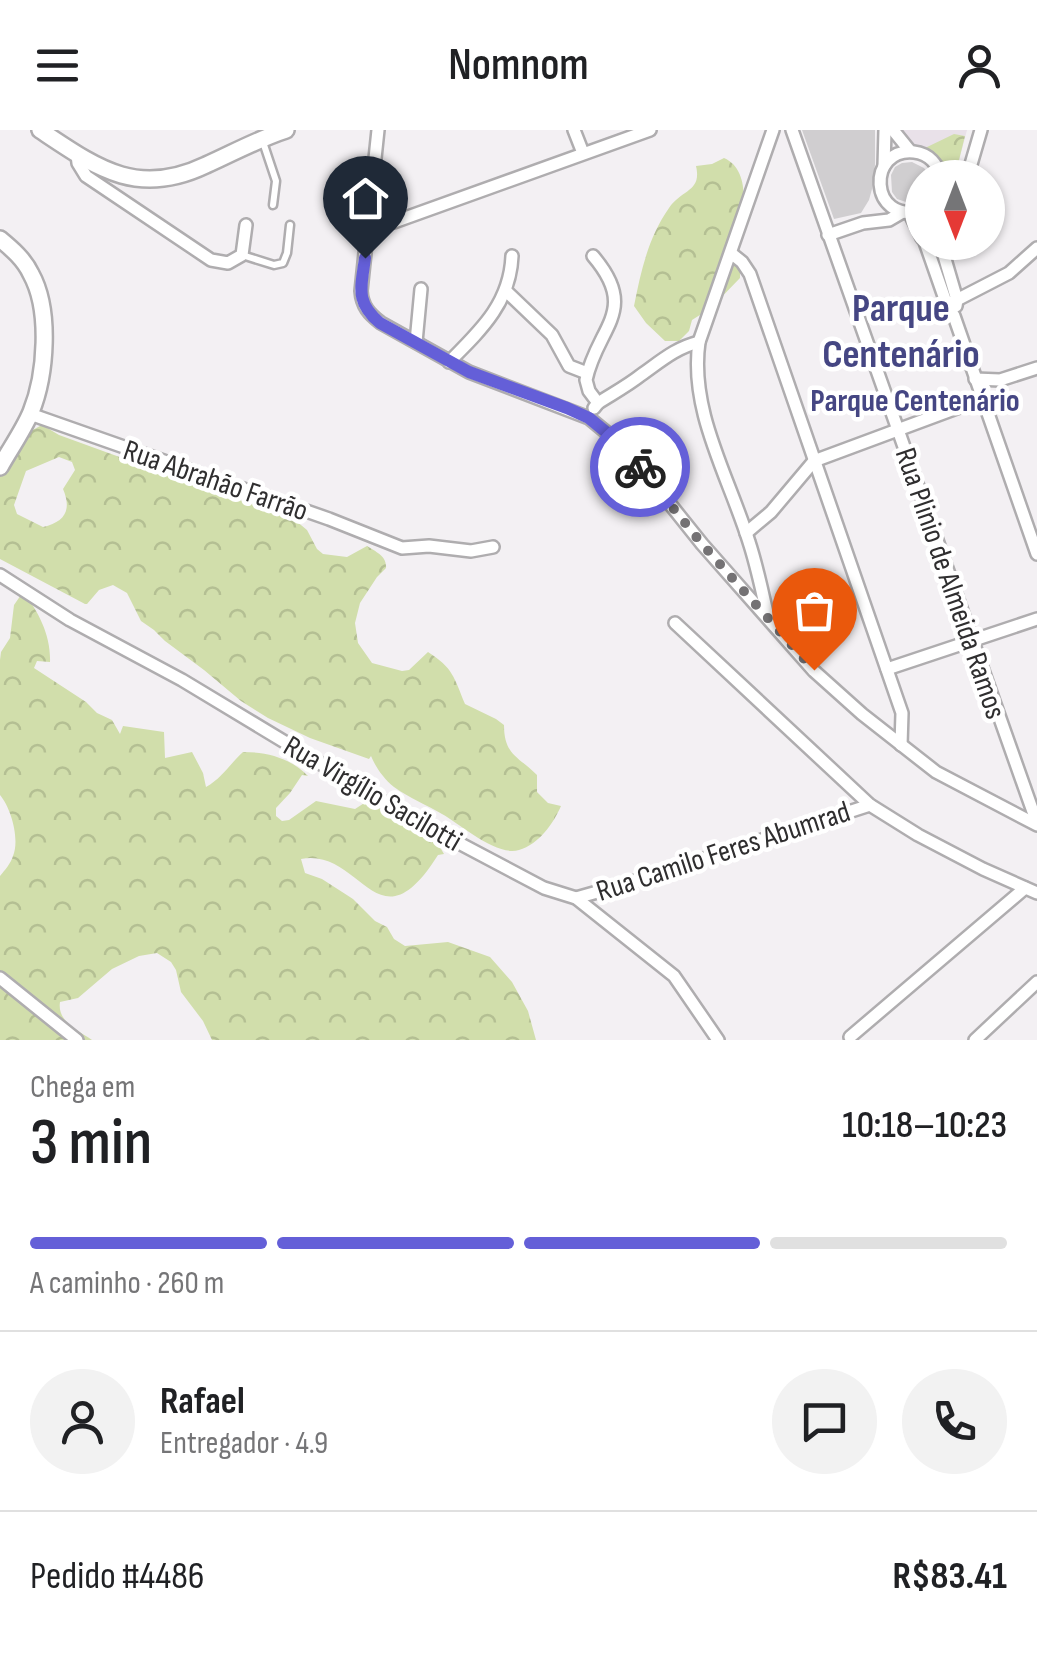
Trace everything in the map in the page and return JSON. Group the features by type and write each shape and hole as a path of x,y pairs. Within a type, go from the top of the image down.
{"street":[{"path":"40,130 114,173 146,180 161,180 204,166 286,130"},
{"path":"378,130 361,300 371,315 478,376 589,418 642,469 769,622 862,714 936,772 1037,824"},
{"path":"574,130 583,153"},
{"path":"369,224 394,222 650,130"},
{"path":"769,622 746,533 703,412 696,362 699,342 773,130"},
{"name":"Rua Plinio de Almeida Ramos","path":"792,130 1037,824"},
{"path":"889,130 910,152"},
{"path":"889,130 880,185 882,195 893,208 905,211"},
{"path":"972,160 981,130"},
{"path":"884,167 890,159 910,152 932,160"},
{"path":"77,154 86,176 199,253 224,263 233,262 242,255 246,225"},
{"path":"828,235 874,214 882,195"},
{"path":"863,222 905,215"},
{"path":"0,239 16,252 33,277 41,310 44,366 30,414 0,467"},
{"path":"952,307 1010,273 1037,248"},
{"path":"732,254 750,274 887,669 902,713 901,745"},
{"path":"449,362 480,330 506,292 512,256"},
{"path":"593,256 610,278 614,296 612,316 587,373 587,386 598,403"},
{"path":"932,260 1037,554"},
{"path":"943,260 952,307"},
{"path":"416,342 421,289"},
{"path":"506,292 552,336 566,363 587,373"},
{"path":"589,418 598,403 662,358 682,346 699,342"},
{"path":"975,380 1000,380 1037,368"},
{"path":"746,533 771,512 814,461 981,399"},
{"name":"Rua Abrahão Farrão","path":"30,414 402,548 429,546 470,551 493,546"},
{"name":"Rua Virgílio Sacilotti","path":"0,575 70,620 182,680 404,814 544,888 576,898 674,976 718,1040"},
{"path":"887,669 1037,619"},
{"path":"675,623 870,805 918,835 1031,891 850,1037"},
{"name":"Rua Camilo Feres Abumrad","path":"576,898 870,805"},
{"path":"0,978 77,1040"},
{"path":"975,1040 1037,982"}],"lane":[{"path":"261,138 276,181 273,205"},
{"path":"242,255 274,265 283,263 290,225"}],"shaded area":[{"path":"900,130 967,130 959,160 939,160 913,148"}],"green space":[{"path":"954,134 965,136 959,160 938,160 923,149"},
{"path":"724,158 741,176 743,190 734,261 740,278 711,308 692,320 689,331 679,341 665,341 634,306 646,255 669,208 694,186 696,166"},
{"path":"44,426 59,435 235,499 284,511 307,530 323,554 347,557 367,546 377,552 385,560 386,568 360,603 355,623 358,643 372,663 402,671 409,670 428,652 443,663 465,704 504,725 509,749 537,775 537,792 548,803 561,806 549,826 533,843 519,850 500,849 394,787 371,756 369,759 310,738 241,701 141,621 127,593 113,585 99,590 85,604 0,559 0,474 29,432","holes":["59,457 72,462 75,470 63,489 65,514 57,522 43,527 17,514 14,505 26,471"]},
{"path":"23,592 39,616 48,643 50,662 37,661 34,668 112,720 120,734 123,726 164,732 165,758 192,752 206,787 243,752 270,755 286,760 308,776 302,775 276,808 276,816 282,821 316,801 355,809 372,798 431,832 444,854 438,855 417,883 399,895 384,896 322,859 301,859 305,873 353,899 405,946 448,942 490,957 512,982 528,1011 536,1040 212,1040 181,992 171,962 157,953 139,956 112,969 78,998 60,1002 65,1020 92,1040 0,1040 0,876 12,859 15,833 0,795 0,660 10,638 14,605"}],"building":[{"path":"802,130 875,130 872,189 861,213 834,219"},
{"path":"905,163 905,202 892,192 891,175"}],"way so far":[{"path":"640,467 702,544 814,670"}],"district":[{"name":"Parque Centenário","path":"901,330"},
{"name":"Parque Centenário","path":"915,400"}],"route":[{"path":"365,258 361,300 380,323 469,372 589,418 640,467"}]}
